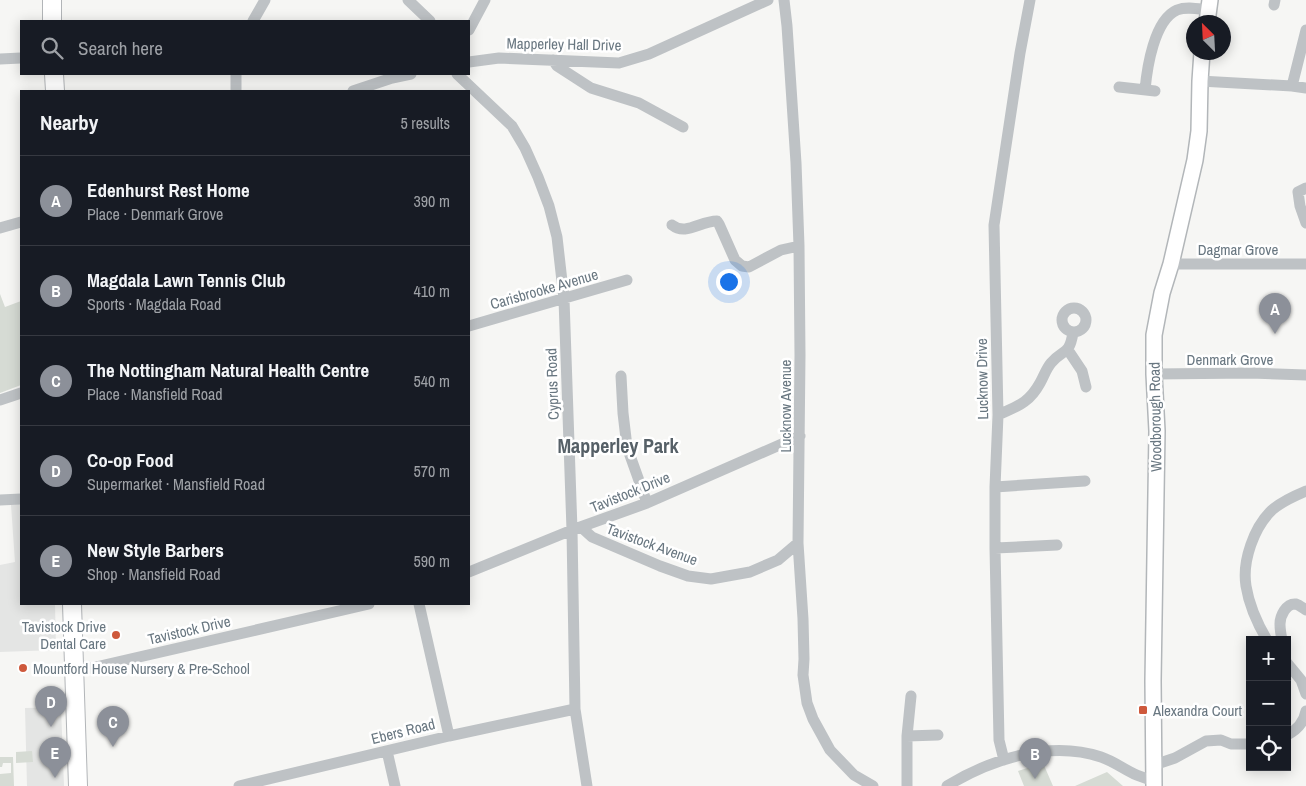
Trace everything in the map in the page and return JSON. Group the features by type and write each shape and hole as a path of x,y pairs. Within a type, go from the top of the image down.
{"highway":[{"path":"52,0 52,20"},
{"path":"54,75 55,90"},
{"path":"72,605 78,786"}],"main road":[{"name":"Woodborough Road","path":"1154,783 1153,681 1157,431 1154,335 1162,293 1171,264 1195,160 1199,130 1201,60"}],"street":[{"path":"254,20 265,0"},
{"path":"408,0 429,20"},
{"path":"470,28 485,0"},
{"name":"Mapperley Hall Drive","path":"470,62 498,58 619,63 649,54 768,0"},
{"name":"Lucknow Avenue","path":"784,0 796,162 799,246 800,436 798,543 803,619 803,675 807,703 813,719 830,750 854,775 873,786"},
{"name":"Lucknow Drive","path":"1004,760 999,740 995,548 998,415 994,225 1020,53 1030,0"},
{"path":"1119,87 1150,91 1146,71 1149,56 1164,21 1177,10 1188,8 1208,11"},
{"path":"1292,86 1306,30"},
{"path":"0,60 20,58"},
{"path":"553,60 557,66 591,88 639,103 683,127"},
{"path":"236,75 236,90"},
{"path":"356,90 406,75"},
{"name":"Cyprus Road","path":"458,75 512,126 525,148 538,177 549,206 557,237 564,299 577,529 575,709 587,786"},
{"path":"392,78 392,90"},
{"path":"1200,81 1306,88"},
{"path":"1292,181 1303,189 1298,192 1300,206 1306,223"},
{"path":"0,228 20,222"},
{"path":"672,225 682,230 704,223 717,222 735,260 742,266 749,267 781,250 799,246"},
{"name":"Dagmar Grove","path":"1171,264 1306,264"},
{"name":"Carisbrooke Avenue","path":"470,326 627,280"},
{"path":"998,415 1025,402 1033,394 1052,362 1068,350 1073,333"},
{"path":"1068,350 1082,371 1086,387"},
{"name":"Denmark Grove","path":"1154,374 1251,373 1306,375"},
{"path":"621,376 627,447 647,503"},
{"path":"0,400 20,392"},
{"name":"Tavistock Drive","path":"470,572 647,503 800,436"},
{"path":"995,486 1085,481"},
{"path":"1265,636 1257,622 1249,600 1246,584 1245,567 1249,550 1256,533 1267,516 1280,504 1306,491"},
{"path":"0,500 20,499"},
{"name":"Tavistock Avenue","path":"577,529 660,566 688,576 711,579 750,572 778,560 798,543"},
{"path":"995,548 1056,545"},
{"path":"1282,636 1280,617 1284,610 1291,604 1297,604 1306,610"},
{"name":"Tavistock Drive","path":"74,672 365,605"},
{"path":"419,605 450,736"},
{"path":"1291,668 1300,680 1306,694"},
{"path":"907,786 907,736 911,696"},
{"name":"Ebers Road","path":"239,786 450,736 575,709"},
{"path":"1291,733 1301,725 1306,711"},
{"path":"907,736 938,735"},
{"path":"1154,763 1176,758 1206,741 1221,740 1231,744 1246,744"},
{"path":"947,786 973,772 1004,760 1031,753 1056,750 1096,755 1110,760 1154,783"},
{"path":"387,751 395,786"}],"shaded area":[{"path":"0,294 5,307 20,301 20,385 0,393"},
{"path":"20,504 20,605 55,605 56,650 0,652 0,565 15,562 11,505"},
{"path":"61,707 64,786 27,786 25,708"},
{"path":"32,751 33,762 16,763 16,752"},
{"path":"0,757 13,757 14,786 0,786 0,774 11,773 11,763 3,763 2,767 0,767"},
{"path":"1043,763 1053,786 1024,786 1018,771"},
{"path":"1107,772 1123,786 1075,786"}],"place":[{"name":"Edenhurst Rest Home","path":"1275,334"},
{"name":"Tavistock Drive Dental Care","path":"116,635"},
{"name":"Mountford House Nursery & Pre-School","path":"23,668"},
{"name":"Alexandra Court","path":"1143,710"},
{"name":"Co-op Food","path":"51,727"},
{"name":"The Nottingham Natural Health Centre","path":"113,747"},
{"name":"New Style Barbers","path":"55,778"},
{"name":"Magdala Lawn Tennis Club","path":"1035,779"}],"district":[{"name":"Mapperley Park","path":"618,445"}]}
